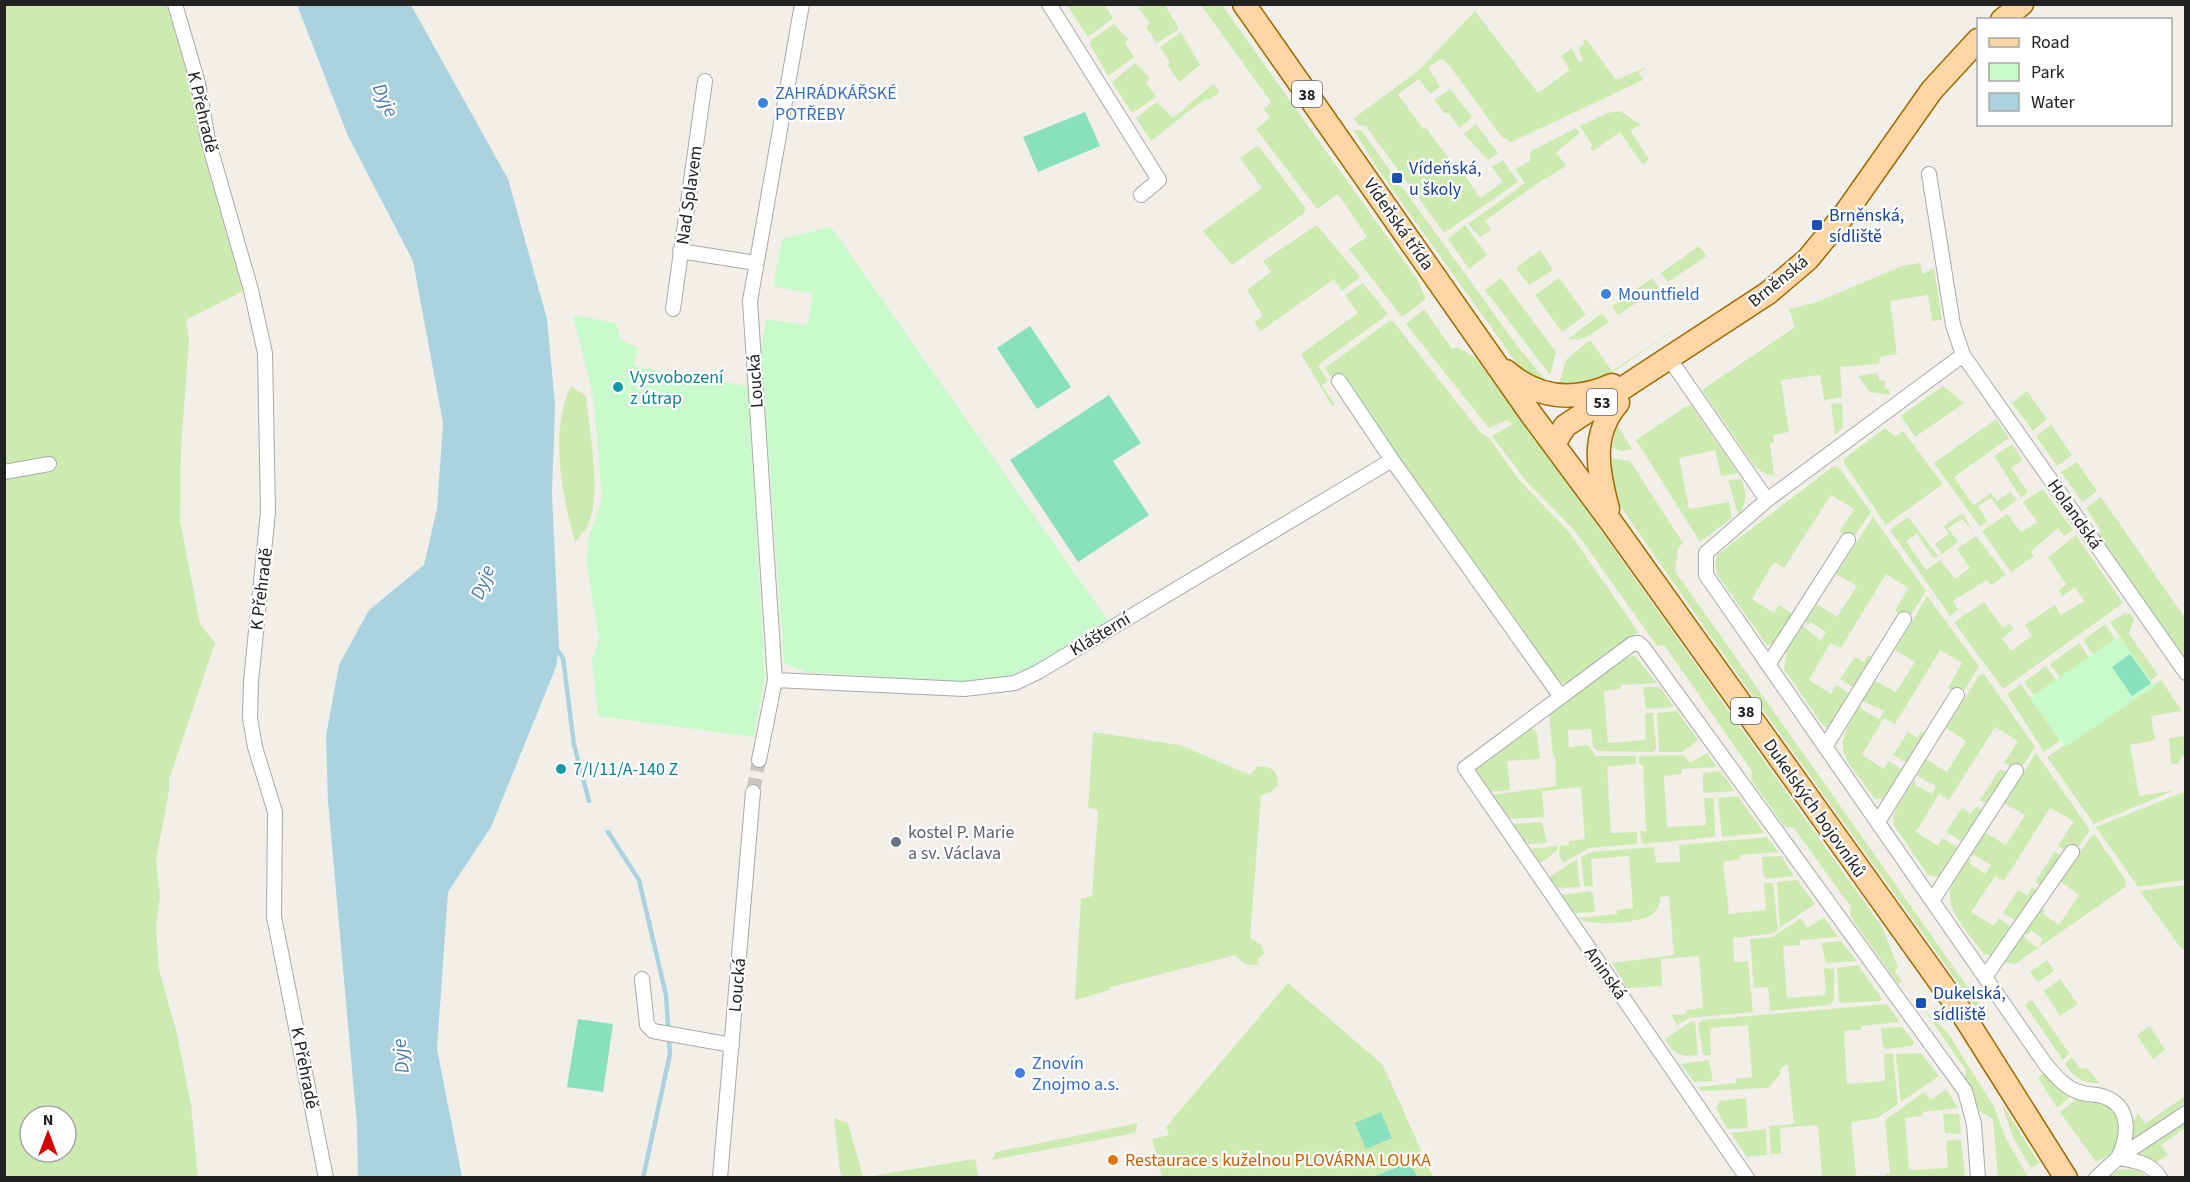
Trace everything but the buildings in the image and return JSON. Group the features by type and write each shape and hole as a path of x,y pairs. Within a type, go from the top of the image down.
{"main road":[{"name":"Vídeňská třída","path":"1244,4 1554,444"},
{"path":"2004,18 2022,4"},
{"name":"Brněnská","path":"1554,444 1564,426 1767,293 1808,259 1845,215 1921,104 1977,41"},
{"path":"1495,360 1524,384 1567,396 1587,395 1663,362"},
{"path":"1554,444 1570,441 1663,362"},
{"path":"1611,522 1601,482 1597,452 1602,429 1618,402"},
{"name":"Dukelských bojovníků","path":"1554,444 1962,1013 2066,1178"}],"street":[{"name":"K Přehradě","path":"175,4 198,83 208,140 251,290 265,353 268,512 251,681 250,718 255,747 275,812 274,917 326,1178"},
{"name":"Loucká","path":"759,760 774,680 750,301 802,4"},
{"path":"1049,4 1159,180 1141,195"},
{"name":"Nad Splavem","path":"673,309 705,81"},
{"name":"Holandská","path":"1929,174 1953,325 1963,355 2186,673"},
{"path":"680,251 756,263"},
{"path":"1963,355 1767,500 1706,553 1706,575 2046,1065 2061,1081 2079,1093 2104,1096 2121,1109 2127,1126 2127,1137 2118,1158"},
{"path":"1663,362 1767,500"},
{"path":"1339,381 1392,460 1561,697 1632,644 1638,643 1644,647 1965,1091 1974,1124 1978,1178"},
{"name":"Klášterní","path":"774,680 964,689 1015,683 1038,672 1392,460"},
{"path":"4,472 50,464"},
{"path":"1768,665 1848,540"},
{"path":"1825,747 1904,619"},
{"path":"1878,822 1957,695"},
{"name":"Aninská","path":"1561,697 1465,768 1747,1178"},
{"path":"1932,900 2016,771"},
{"name":"Loucká","path":"720,1178 753,792"},
{"path":"1985,977 2072,852"},
{"path":"642,979 647,1025 653,1031 732,1045"},
{"path":"2096,1178 2118,1158 2186,1113"},
{"path":"2118,1158 2145,1165 2156,1171 2160,1178"}],"green space":[{"path":"5,5 167,5 199,111 221,214 245,290 186,320 189,340 181,448 180,521 200,624 215,643 169,779 169,791 156,861 160,896 156,927 159,969 177,1034 191,1105 198,1177 5,1178"},
{"path":"1067,5 1104,5 1113,18 1088,37"},
{"path":"1143,5 1165,5 1178,27 1177,30 1157,43 1146,27 1150,23 1138,8"},
{"path":"1201,5 1222,5 1417,279 1426,299 1402,317 1349,249 1367,237 1338,194 1317,209 1256,129 1270,118 1264,109 1271,102"},
{"path":"1475,11 1538,93 1570,70 1561,56 1572,48 1579,63 1583,60 1578,48 1584,44 1583,40 1586,39 1616,80 1647,67 1639,73 1643,80 1511,142 1502,137 1449,65 1442,59 1428,67 1440,87 1430,94 1419,79 1398,94 1423,129 1426,128 1452,163 1456,162 1480,198 1503,182 1492,167 1503,160 1518,182 1444,233 1366,126 1358,125 1354,118 1418,71"},
{"path":"1114,24 1128,39 1125,43 1134,57 1108,76 1090,44 1091,40"},
{"path":"1181,32 1200,65 1179,82 1168,66 1170,62 1160,47"},
{"path":"1135,63 1150,78 1146,82 1156,97 1132,113 1112,82"},
{"path":"1213,84 1220,92 1208,100 1206,98 1151,141 1136,118 1157,102 1173,118"},
{"path":"1450,89 1472,117 1459,128 1449,113 1445,114 1434,100"},
{"path":"1620,111 1641,125 1630,130 1649,159 1643,165 1620,132 1593,151 1590,148 1592,145 1580,126 1607,113"},
{"path":"1085,112 1100,146 1038,172 1023,137"},
{"path":"1476,124 1498,153 1488,160 1464,134"},
{"path":"1576,128 1580,133 1556,152 1566,166 1545,178 1485,221 1491,230 1480,237 1468,224 1525,183 1515,169 1530,161 1530,153 1533,150"},
{"path":"1353,130 1361,130 1518,347 1549,384 1525,372 1516,362 1379,171"},
{"path":"1258,145 1306,209 1303,214 1232,265 1203,231 1262,188 1240,158"},
{"path":"1317,225 1360,277 1342,291 1334,279 1261,331 1254,322 1263,316 1247,290 1271,272 1263,261"},
{"path":"1465,225 1487,255 1469,269 1448,239"},
{"path":"831,227 1109,622 1035,666 1013,676 964,682 806,672 784,663 761,351 766,319 807,325 813,294 773,286 782,239"},
{"path":"1699,246 1707,256 1668,282 1661,273"},
{"path":"1540,250 1553,270 1529,285 1516,268"},
{"path":"1920,263 1922,274 1934,268 1942,320 1932,321 1928,295 1890,301 1897,354 1880,357 1879,364 1840,367 1842,397 1824,400 1820,375 1781,380 1789,432 1773,435 1774,443 1770,443 1774,476 1755,467 1702,390 1795,327 1789,309 1817,302 1902,266"},
{"path":"1501,278 1556,352 1550,375 1485,290"},
{"path":"1559,278 1586,315 1562,332 1535,295"},
{"path":"1652,278 1659,288 1618,315 1612,306"},
{"path":"1363,283 1388,314 1318,365 1328,381 1322,385 1335,405 1332,406 1301,354 1358,313 1345,295"},
{"path":"1424,309 1452,349 1457,347 1475,357 1572,490 1882,927 1898,967 1895,971 1902,982 1898,984 1850,916 1851,907 1794,828 1785,827 1751,780 1752,771 1664,645 1657,646 1576,532 1527,482 1492,436 1513,424 1507,420 1489,428 1406,324"},
{"path":"1702,311 1597,383 1558,388 1566,360 1590,340 1612,371"},
{"path":"1602,313 1609,322 1585,337 1568,339"},
{"path":"573,315 616,323 621,340 638,348 634,366 748,386 765,677 754,737 598,716 592,660 599,640 587,567 588,541 602,498 593,395"},
{"path":"1389,321 1393,321 1481,433 1490,439 1519,480 1570,533 1638,632 1570,685 1557,682 1341,376 1333,380 1325,368"},
{"path":"1030,326 1071,387 1037,409 997,348"},
{"path":"1877,373 1879,380 1885,381 1885,389 1889,389 1890,395 1870,392 1858,376"},
{"path":"571,386 586,396 595,481 592,514 587,527 575,542 562,484 559,443 564,403"},
{"path":"1943,386 1964,403 1915,437 1901,416"},
{"path":"2027,391 2047,419 2033,431 2012,403"},
{"path":"1109,395 1141,443 1113,461 1149,515 1078,562 1010,460"},
{"path":"1842,403 1843,427 1835,435 1831,404"},
{"path":"1691,405 1738,473 1721,476 1715,450 1679,458 1689,509 1729,502 1732,518 1700,542 1636,440"},
{"path":"1996,419 2009,438 1954,477 1973,505 1991,493 1997,501 2010,492 2017,500 2001,512 1991,498 1978,506 1987,521 1980,527 1934,463"},
{"path":"1617,425 1632,449 1622,451 1612,448"},
{"path":"2051,425 2072,455 2057,466 2036,436"},
{"path":"1885,428 1895,436 1903,431 1943,484 1886,525 1844,463 1844,459"},
{"path":"2012,444 2023,460 2011,468 2028,492 2021,498 1994,456"},
{"path":"1603,457 1630,461 1683,543 1678,548 1675,571 1990,1019 1986,1022 1613,496"},
{"path":"2077,462 2097,491 2082,502 2061,472"},
{"path":"1834,466 1839,468 1871,512 1852,540 1839,532 1854,509 1831,495 1784,568 1774,562 1752,599 1774,613 1779,605 1794,615 1775,645 1767,645 1717,574 1715,565 1717,555"},
{"path":"1741,479 1746,497 1744,506 1738,514 1728,480"},
{"path":"2043,489 2073,530 2064,536 2058,528 2031,551 2034,556 2011,572 1982,531 2007,514 2021,532 2037,522 2023,502"},
{"path":"2101,497 2185,618 2185,658 2098,534 2101,531 2086,508"},
{"path":"1962,513 1974,532 1962,519 1948,528 1958,542 1942,554 1935,544 1949,534 1944,526"},
{"path":"1873,517 1926,591 1908,620 1895,611 1908,588 1886,574 1841,648 1830,643 1809,680 1831,694 1836,685 1852,695 1832,728 1824,727 1784,669 1787,650 1803,626 1821,641 1826,632 1810,622 1808,625 1805,622 1817,604 1837,617 1857,586 1836,574"},
{"path":"1908,517 1938,556 1934,559 1917,534 1906,541 1926,570 1940,560 1955,579 1970,568 1957,549 1976,536 2006,575 1991,585 1987,580 1953,601 1958,610 1950,616 1890,530"},
{"path":"2076,535 2123,603 2003,689 1954,622 1984,602 2003,628 2009,624 2014,629 2002,638 2011,651 2032,636 2025,625 2055,605 2061,615 2084,601 2075,587 2063,596 2059,590 2066,584 2048,557"},
{"path":"1927,596 1979,666 1962,694 1948,688 1962,663 1940,650 1895,724 1884,718 1862,755 1884,769 1889,761 1904,771 1885,800 1874,798 1848,762 1843,744 1845,734 1860,705 1863,710 1879,719 1884,711 1862,701 1875,681 1896,692 1915,662 1895,650"},
{"path":"2125,613 2130,614 2134,619 2129,634 2158,675 2150,681 2110,622"},
{"path":"2105,624 2115,639 2093,654 2083,640"},
{"path":"2119,636 2155,686 2065,747 2030,698"},
{"path":"2079,643 2089,658 2060,677 2050,664"},
{"path":"2130,654 2151,683 2132,696 2112,667"},
{"path":"1868,655 1874,659 1856,689 1840,679 1855,657 1864,662"},
{"path":"1635,656 1657,683 1621,685 1621,689 1604,691 1608,743 1646,740 1645,713 1653,713 1656,748 1653,752 1597,751 1593,746 1591,729 1568,730 1569,747 1589,745 1595,756 1636,756 1636,764 1607,767 1611,833 1637,832 1637,844 1589,848 1563,863 1559,855 1560,846 1569,845 1569,841 1585,839 1581,787 1542,791 1544,817 1510,819 1492,795 1556,786 1555,756 1553,756 1549,714 1628,657"},
{"path":"2046,666 2056,680 2034,695 2024,682"},
{"path":"1984,674 2035,747 2019,771 2004,763 2018,741 1995,727 1949,800 1939,794 1916,832 1938,846 1942,838 1959,848 1939,877 1928,875 1895,827 1893,818 1897,807 1915,779 1915,785 1932,794 1936,786 1917,776 1926,759 1947,772 1966,741 1946,728 1979,675"},
{"path":"2161,680 2182,711 2151,716 2155,740 2130,745 2139,796 2175,790 2094,824 2047,757"},
{"path":"2021,684 2060,741 2044,752 2007,694"},
{"path":"1643,687 1660,687 1674,707 1646,709"},
{"path":"1677,711 1698,740 1682,752 1659,752 1657,713"},
{"path":"1531,727 1537,733 1540,759 1507,761 1510,790 1490,792 1475,769"},
{"path":"1921,731 1927,735 1908,764 1893,755 1908,732 1917,738"},
{"path":"1093,732 1180,745 1250,775 1257,767 1270,768 1275,772 1278,785 1271,792 1261,795 1250,938 1263,948 1264,954 1257,960 1259,964 1246,964 1236,955 1110,987 1110,990 1075,1000 1081,899 1092,896 1098,812 1096,809 1088,808"},
{"path":"2185,736 2185,754 2177,764 2171,764 2169,738"},
{"path":"1707,753 1717,767 1682,769 1681,774 1664,776 1667,827 1706,825 1704,798 1714,798 1715,837 1642,844 1640,831 1646,831 1643,765 1639,765 1639,756 1684,755 1690,763"},
{"path":"2036,753 2090,830 2075,851 2066,851 2058,846 2074,821 2050,808 2004,881 1995,876 1971,912 1994,926 1999,918 2012,928 1993,956 1984,954 1955,914 1951,905 1951,887 1968,858 1971,859 1969,863 1985,874 1991,865 1970,855 1984,832 2006,845 2025,815 2004,803"},
{"path":"2000,769 2008,773 1987,804 1980,800"},
{"path":"1720,771 1735,791 1706,793 1703,790 1703,773"},
{"path":"2184,792 2185,880 2138,887 2096,827"},
{"path":"1738,796 1765,833 1722,837 1718,798"},
{"path":"1976,806 1983,811 1963,842 1946,832 1962,808 1971,814"},
{"path":"1542,822 1547,843 1527,844 1512,824"},
{"path":"2092,835 2095,835 2125,879 2126,886 2038,948 2043,939 2031,930 2028,935 2025,933 2042,907 2045,911 2043,914 2059,925 2079,895 2060,881"},
{"path":"1767,837 1778,852 1740,855 1740,859 1723,862 1729,914 1766,910 1764,883 1773,883 1778,930 1770,934 1733,938 1734,962 1748,961 1753,1012 1689,1018 1677,1025 1671,1015 1686,1014 1686,1010 1703,1008 1699,956 1661,959 1662,986 1627,988 1612,963 1674,955 1669,896 1660,897 1653,914 1638,920 1615,923 1584,921 1578,918 1617,914 1617,910 1633,908 1629,856 1591,859 1593,886 1584,887 1581,857 1591,852 1654,847 1656,863 1680,862 1679,845"},
{"path":"1558,846 1557,851 1540,863 1531,849"},
{"path":"2055,851 2062,856 2041,886 2035,882"},
{"path":"1781,856 1794,876 1766,879 1763,875 1762,857"},
{"path":"1577,859 1580,887 1558,888 1549,877"},
{"path":"1797,880 1815,904 1780,928 1777,882"},
{"path":"2185,885 2185,948 2182,950 2140,891"},
{"path":"2032,887 2038,891 2017,921 2003,913 2018,890 2027,895"},
{"path":"1590,891 1593,894 1595,912 1575,913 1562,895"},
{"path":"1824,917 1838,937 1800,940 1800,945 1783,946 1787,998 1826,995 1824,968 1834,969 1834,1001 1828,1005 1770,1011 1768,987 1754,988 1750,939 1773,937 1801,918 1807,928"},
{"path":"2024,934 2026,939 2038,948 2015,964 2004,962"},
{"path":"1841,941 1857,961 1826,963 1821,943"},
{"path":"2047,960 2054,971 2038,982 2030,972"},
{"path":"1858,965 1882,999 1880,1001 1839,1003 1837,968"},
{"path":"2060,979 2078,1004 2060,1016 2044,991"},
{"path":"1288,983 1383,1065 1433,1177 1417,1177 1409,1162 1372,1177 1162,1177 1152,1139 1169,1135 1166,1127"},
{"path":"2032,1000 2069,1053 2063,1060 2025,1005"},
{"path":"1887,1004 1900,1022 1861,1026 1861,1030 1844,1031 1847,1084 1885,1081 1884,1054 1893,1054 1898,1104 1877,1118 1851,1122 1856,1176 1881,1175 1881,1177 1822,1177 1818,1125 1780,1128 1781,1154 1771,1154 1769,1126 1794,1124 1788,1065 1782,1066 1779,1076 1768,1088 1703,1091 1697,1087 1736,1083 1736,1079 1752,1077 1748,1025 1710,1028 1711,1055 1703,1055 1698,1023 1703,1020"},
{"path":"1924,1010 1948,1033 1994,1107 2006,1139 2028,1177 1998,1177 1993,1119 1979,1111 1965,1078 1966,1070"},
{"path":"578,1019 613,1024 603,1092 567,1087"},
{"path":"1695,1021 1698,1055 1678,1054 1665,1039"},
{"path":"2150,1026 2165,1050 2153,1059 2137,1035"},
{"path":"1902,1027 1914,1042 1912,1046 1886,1049 1883,1046 1881,1028"},
{"path":"1921,1053 1939,1076 1901,1102 1896,1054"},
{"path":"2072,1057 2080,1069 2087,1068 2100,1084 2084,1081 2072,1073 2065,1064"},
{"path":"1709,1060 1713,1081 1694,1082 1681,1064"},
{"path":"2048,1070 2073,1094 2057,1108 2038,1077"},
{"path":"1946,1089 1958,1108 1922,1112 1922,1116 1905,1118 1909,1170 1948,1168 1946,1141 1961,1139 1965,1175 1956,1178 1885,1177 1885,1174 1890,1173 1885,1120 1924,1092 1931,1100"},
{"path":"2080,1096 2109,1103 2119,1119 2121,1132 2118,1145 2111,1153 2096,1162 2060,1112"},
{"path":"2185,1096 2185,1103 2128,1143 2131,1126 2138,1113 2145,1124"},
{"path":"1746,1098 1748,1128 1727,1129 1716,1108 1720,1101"},
{"path":"2001,1102 2039,1163 2031,1168 2013,1137"},
{"path":"1381,1112 1392,1138 1366,1149 1355,1123"},
{"path":"1943,1114 1959,1114 1961,1134 1945,1133"},
{"path":"834,1118 848,1123 863,1177 843,1177 840,1171"},
{"path":"2185,1122 2185,1128 2161,1145 2168,1155 2155,1163 2145,1158 2142,1152"},
{"path":"1138,1123 1135,1133 992,1160 996,1152"},
{"path":"1766,1129 1767,1155 1747,1157 1731,1133"},
{"path":"975,1159 979,1177 865,1177"},
{"path":"1410,1162 1417,1177 1372,1177"},
{"path":"2121,1169 2137,1170 2148,1177 2107,1177"}],"water":[{"name":"Dyje","path":"297,5 411,5 508,179 547,319 555,405 552,494 559,646 556,667 491,827 448,892 437,1049 462,1177 358,1177 357,1125 328,801 326,736 339,665 369,610 424,565 437,509 443,423 413,261 348,136"}],"waterway":[{"path":"555,647 563,658 574,745 589,801"},
{"path":"608,832 639,880 666,995 670,1054 643,1178"}],"tunnel":[{"path":"753,792 759,760"}],"place":[{"name":"ZAHRÁDKÁŘSKÉ POTŘEBY","path":"763,103"},
{"name":"Vídeňská, u školy","path":"1397,178"},
{"name":"Brněnská, sídliště","path":"1817,225"},
{"name":"Mountfield","path":"1606,294"},
{"name":"Vysvobození z útrap","path":"618,387"},
{"name":"7/I/11/A-140 Z","path":"561,769"},
{"name":"kostel P. Marie a sv. Václava","path":"896,842"},
{"name":"Dukelská, sídliště","path":"1921,1003"},
{"name":"Znovín Znojmo a.s.","path":"1020,1073"},
{"name":"Restaurace s kuželnou PLOVÁRNA LOUKA","path":"1113,1160"}]}
